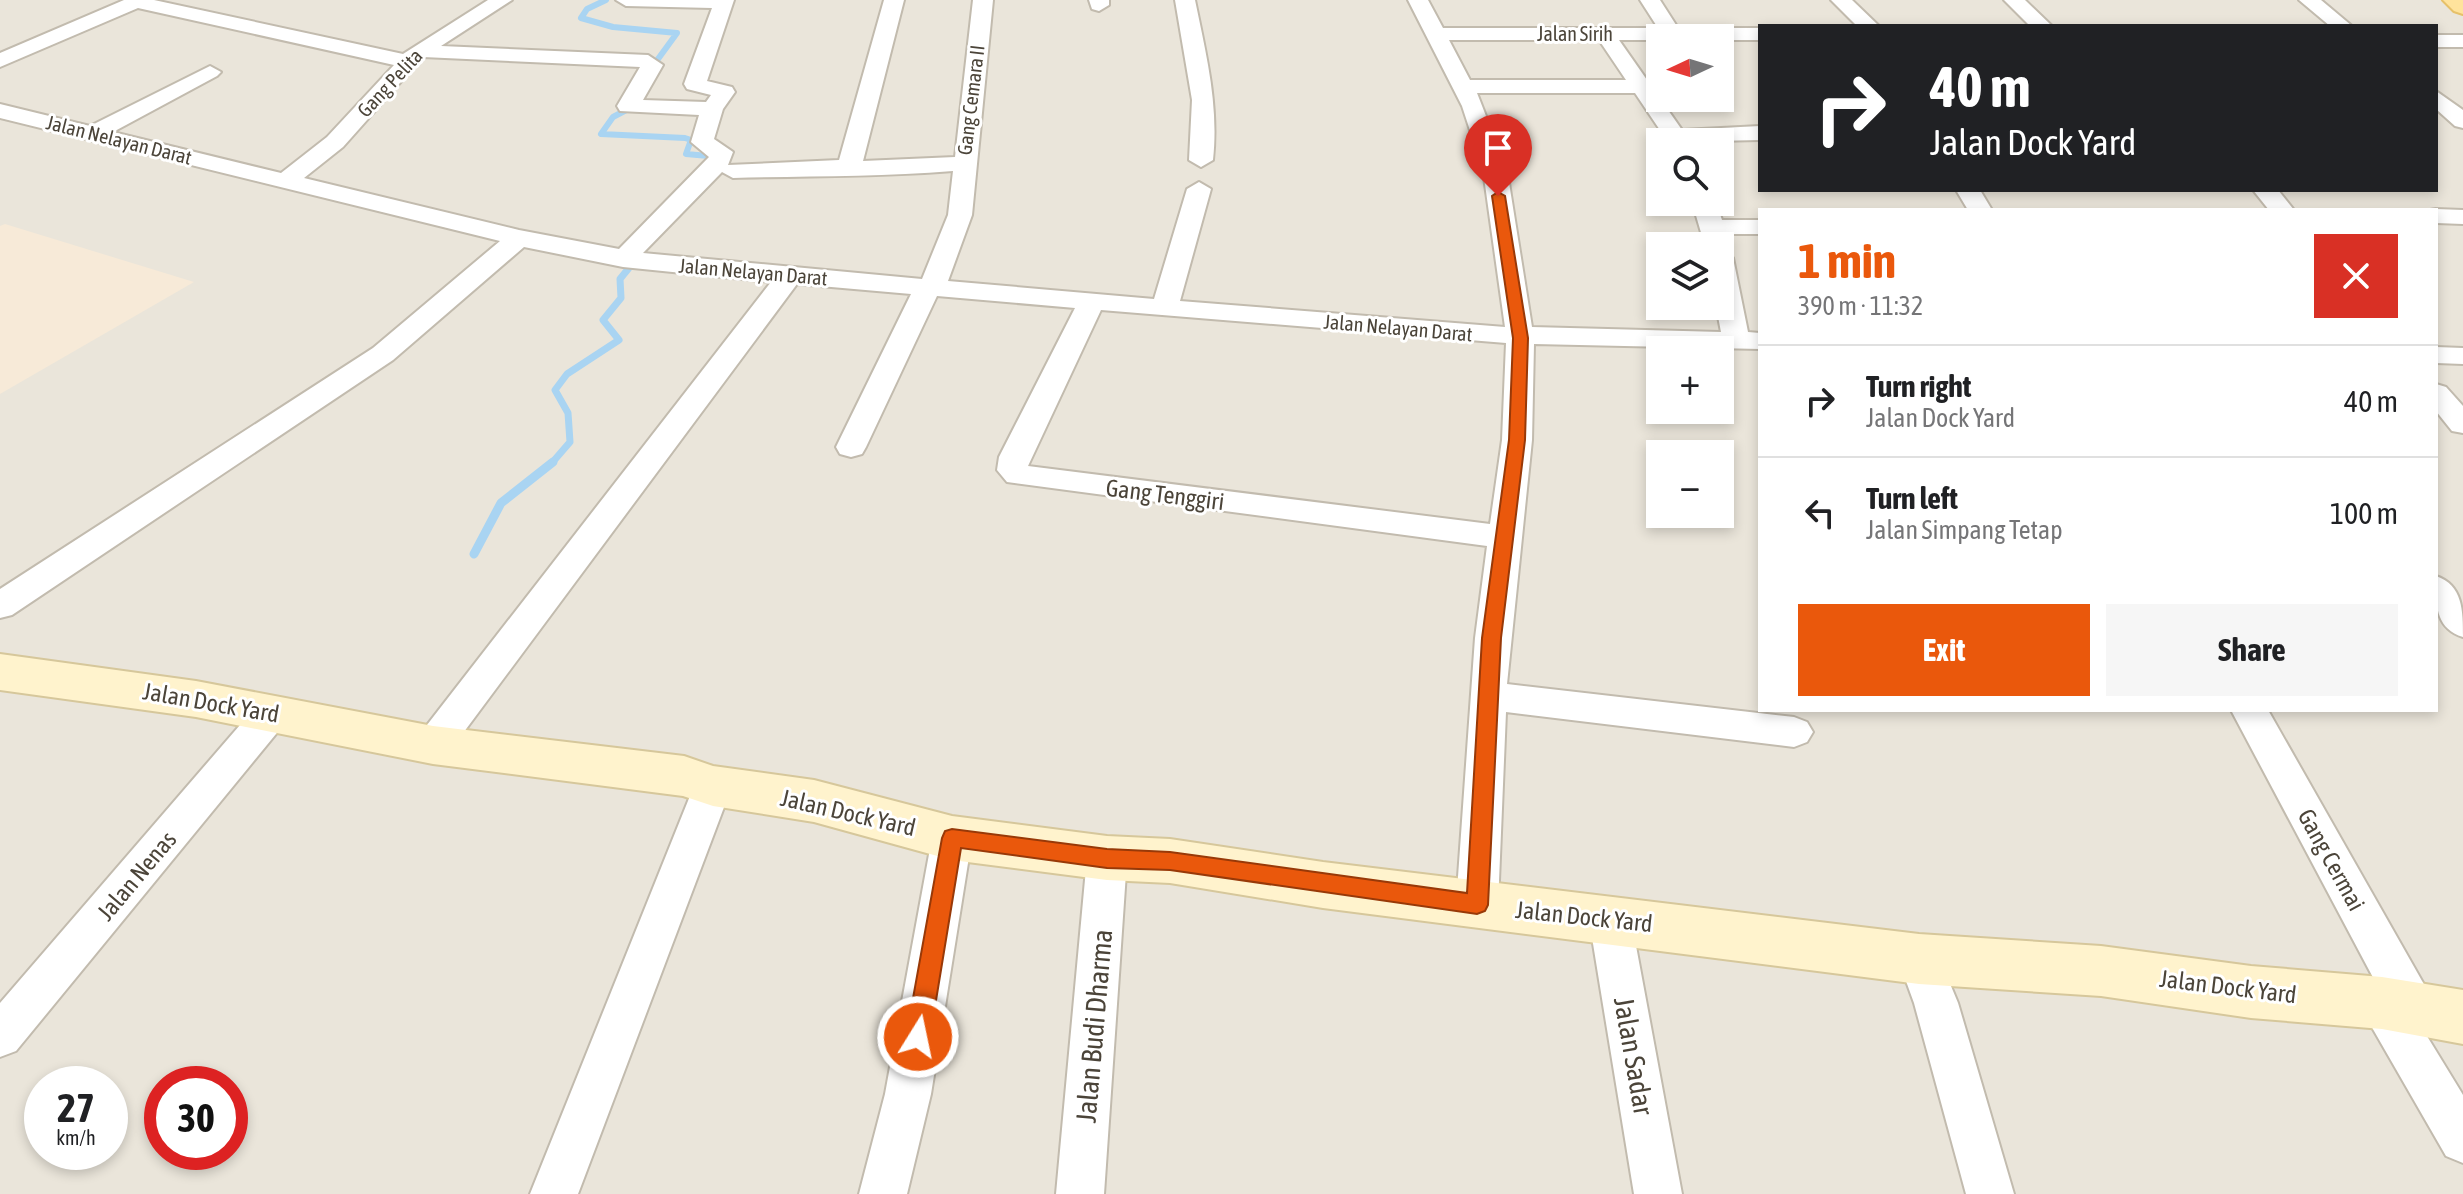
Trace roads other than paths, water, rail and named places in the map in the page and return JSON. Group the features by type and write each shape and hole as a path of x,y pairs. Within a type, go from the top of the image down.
{"main road":[{"path":"2456,0 2463,6"}],"street":[{"name":"Gang Pelita","path":"288,179 335,142 414,56 502,0"},
{"path":"626,0 724,1 695,86 723,90 712,109 702,144 726,161 873,170 963,163"},
{"path":"853,167 851,161 894,0"},
{"name":"Gang Cemara II","path":"851,447 927,289 939,275 955,236 962,199 963,163 983,0"},
{"path":"1185,0 1202,88 1206,133 1201,160"},
{"path":"1418,0 1463,86 1495,170 1520,338 1517,440 1492,638 1477,905"},
{"path":"1650,0 1665,24"},
{"path":"1841,0 1867,24"},
{"path":"2014,0 2040,24"},
{"path":"2309,0 2339,24"},
{"path":"0,61 138,1 414,56 641,59 641,91 712,109"},
{"name":"Jalan Sirih","path":"1437,34 1646,33"},
{"path":"1605,34 1671,128"},
{"name":"Jalan Sirih","path":"1734,34 1758,34"},
{"path":"2438,41 2463,41"},
{"path":"92,134 210,72"},
{"path":"1463,86 1644,87"},
{"path":"2438,100 2463,121"},
{"name":"Jalan Nelayan Darat","path":"0,111 288,179 519,238 659,264 1520,338 1748,341"},
{"path":"1734,135 1758,133"},
{"path":"626,259 726,161"},
{"path":"1164,309 1199,189"},
{"path":"2267,192 2282,208"},
{"path":"2438,216 2463,217"},
{"path":"1734,232 1758,227"},
{"path":"0,606 371,362 421,325 519,238"},
{"path":"433,745 789,276"},
{"name":"Gang Tenggiri","path":"1093,300 1014,457 1012,470 1018,475 1507,537"},
{"path":"1734,300 1748,341"},
{"path":"2438,355 2463,356"},
{"path":"2438,395 2463,424"},
{"path":"2438,591 2463,624"},
{"name":"Jalan Dock Yard","path":"0,672 196,699 433,745 684,776 713,786 814,801 952,838 1107,858 1170,861 1477,905 1610,919 1927,981 2101,971 2417,1020"},
{"path":"1488,696 1794,732"},
{"name":"Gang Cermai","path":"2250,712 2417,1020 2463,1139"},
{"name":"Jalan Nenas","path":"0,1036 272,713"},
{"path":"554,1194 713,786"},
{"path":"883,1194 908,1094 952,838"},
{"name":"Jalan Budi Dharma","path":"1080,1194 1107,858"},
{"name":"Jalan Sadar","path":"1610,919 1658,1194"},
{"path":"1927,981 1990,1194"}],"waterway":[{"path":"606,0 587,9 581,18 613,27 677,33 650,70"},
{"path":"634,106 613,117 601,134 685,138 691,140 686,154 720,157"},
{"path":"697,196 721,169"},
{"path":"552,463 570,442 568,413 555,390 567,374 619,340 603,320 621,298 620,279 637,258"},
{"path":"474,554 501,503 552,463"}]}
